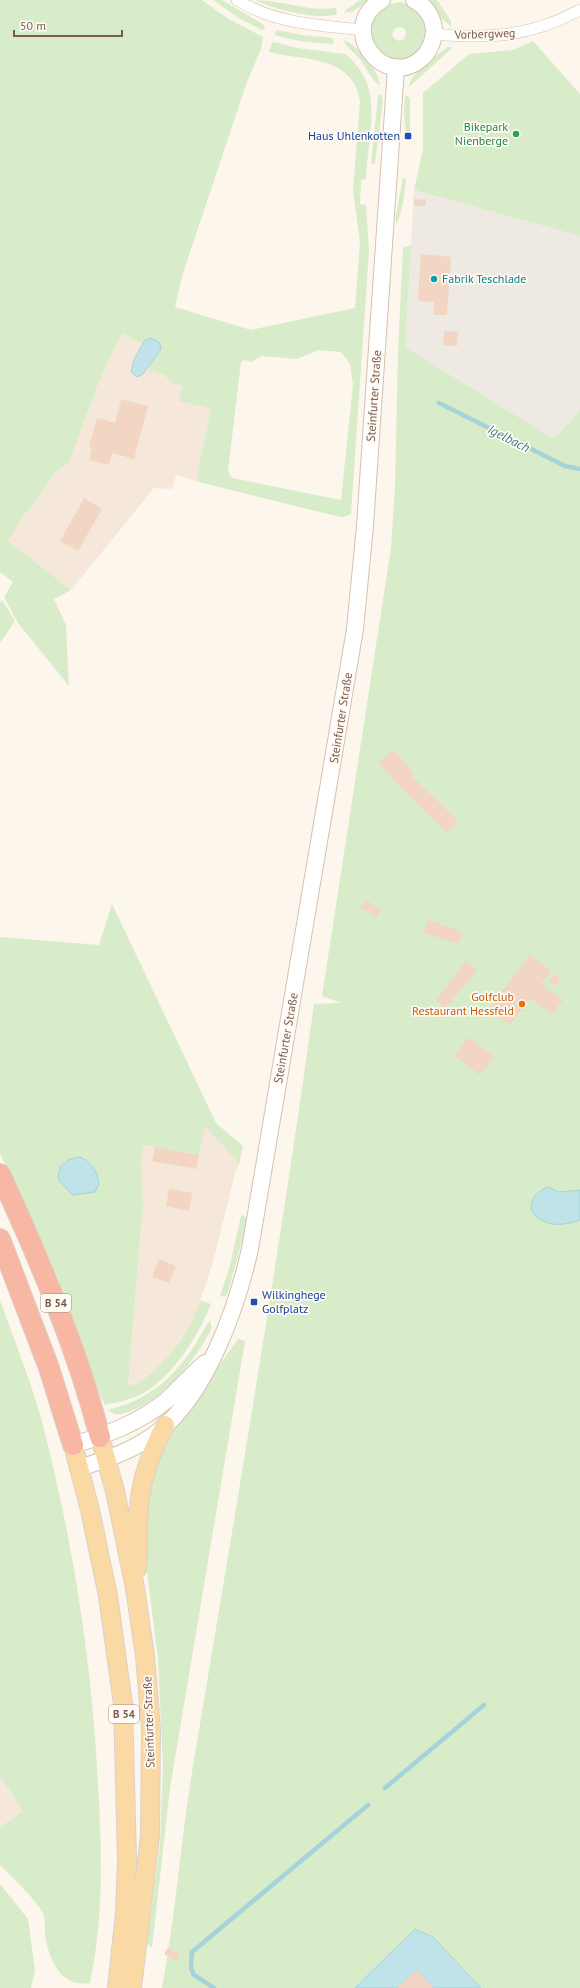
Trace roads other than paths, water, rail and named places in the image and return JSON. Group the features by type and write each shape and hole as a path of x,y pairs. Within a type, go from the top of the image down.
{"highway":[{"name":"B 54","path":"0,1174 39,1260 64,1322 100,1436"},
{"name":"B 54","path":"0,1239 49,1368 73,1445"}],"main road":[{"path":"382,0 368,12 363,30 364,42 370,53 379,61 396,67 408,66 419,60 428,52 434,34 432,20 428,12 414,0"},
{"name":"Steinfurter Straße","path":"79,1468 106,1459 140,1444 165,1425 196,1387 224,1334 238,1295 255,1227 355,630 365,526 396,67"},
{"name":"Steinfurter Straße","path":"117,1988 125,1913 128,1860 123,1704 115,1631 90,1510 73,1445 131,1423 152,1411 212,1357"},
{"path":"135,1588 139,1546 138,1521 141,1492 151,1454 165,1425"},
{"name":"Steinfurter Straße","path":"100,1436 135,1588 146,1656 151,1728 150,1836 132,1988"}],"street":[{"path":"237,0 265,15 284,21 305,25 363,30"},
{"name":"Vorbergweg","path":"434,34 471,37 521,33 541,28 580,10"}],"water":[{"path":"151,338 160,343 161,349 143,374 137,377 131,372 134,360 144,341"},
{"path":"78,1157 90,1163 97,1175 99,1184 95,1192 72,1195 58,1179 60,1167 68,1160"},
{"path":"548,1187 559,1192 580,1190 580,1220 566,1224 552,1224 537,1217 531,1207 532,1202 537,1193"},
{"path":"415,1929 433,1937 481,1988 433,1988 417,1970 397,1988 355,1988"}],"waterway":[{"name":"Igelbach","path":"439,403 565,466 580,469"},
{"path":"385,1788 484,1705"},
{"path":"214,1988 194,1975 191,1968 192,1952 368,1805"}],"place":[{"name":"Bikepark Nienberge","path":"516,134"},
{"name":"Haus Uhlenkotten","path":"408,136"},
{"name":"Fabrik Teschlade","path":"434,279"},
{"name":"Golfclub Restaurant Hessfeld","path":"522,1004"},
{"name":"Wilkinghege Golfplatz","path":"254,1302"}]}
